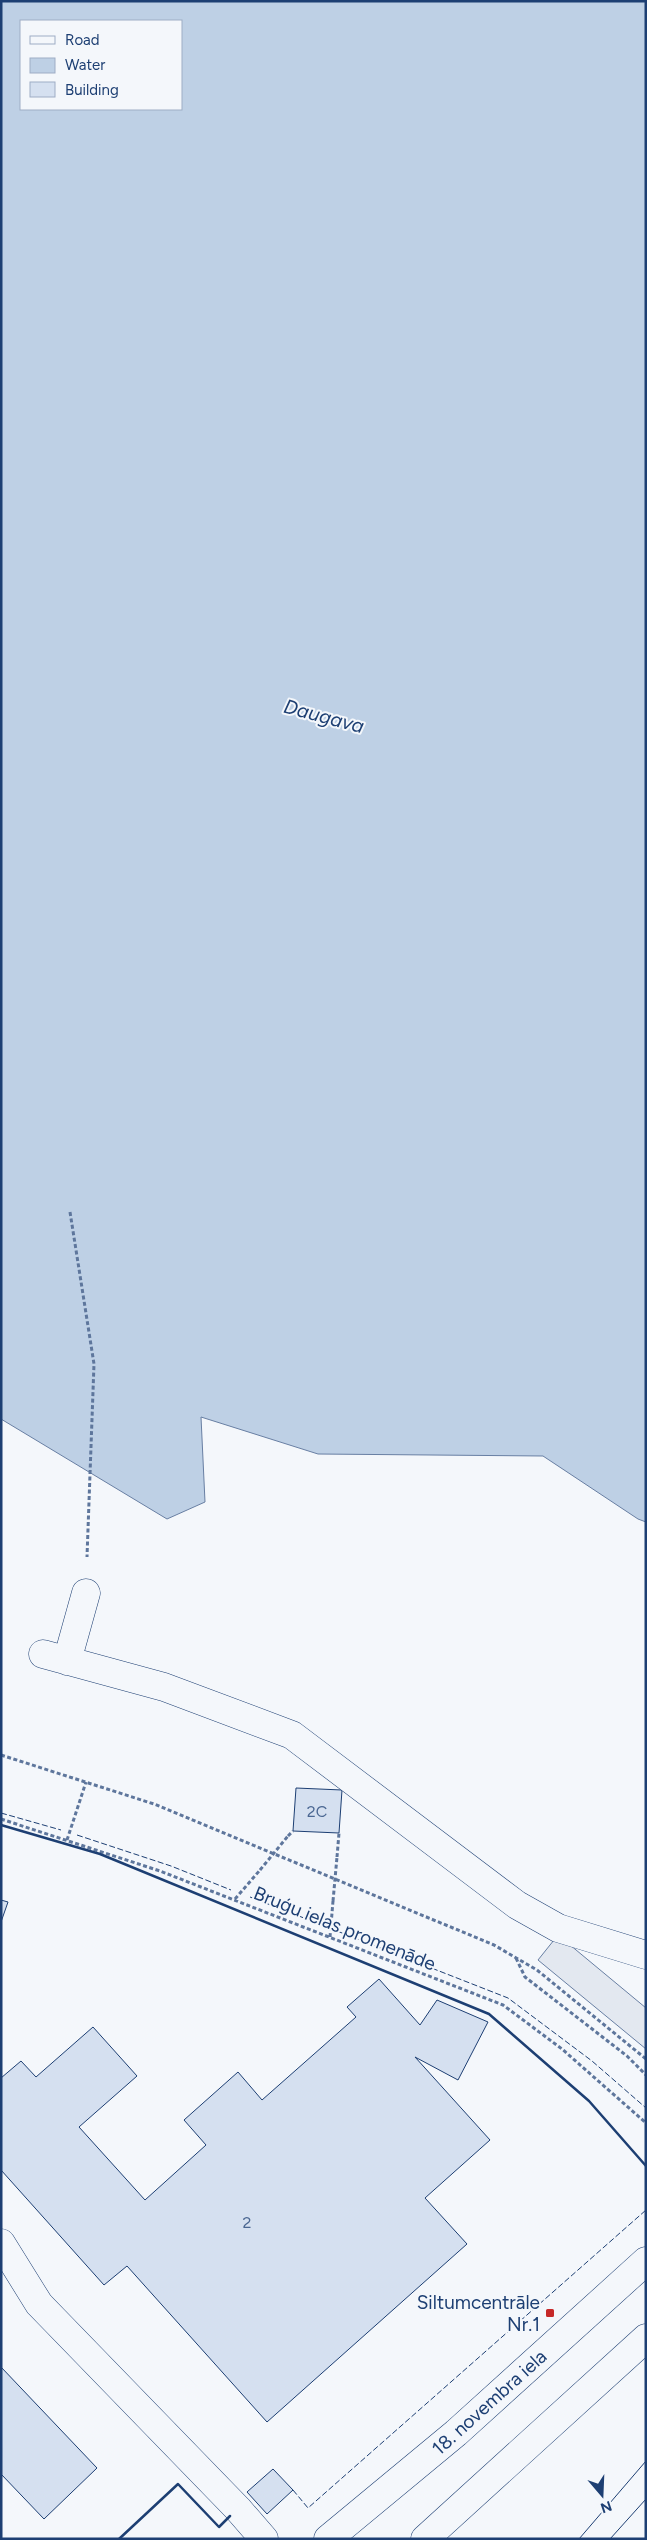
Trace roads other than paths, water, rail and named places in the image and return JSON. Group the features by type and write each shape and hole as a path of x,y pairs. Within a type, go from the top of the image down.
{"main road":[{"path":"86,1593 55,1657 164,1687 292,1735 517,1905 558,1928 646,1954"},
{"path":"1,2243 39,2304 238,2508 264,2539"},
{"name":"18. novembra iela","path":"328,2539 456,2433 646,2261"},
{"path":"424,2539 646,2338"}],"water":[{"name":"Daugava","path":"1,1 646,1 646,1522 638,1519 543,1456 318,1454 201,1417 205,1502 167,1519 1,1419"}],"tram line":[{"path":"579,2539 646,2461"},
{"path":"610,2539 646,2499"}],"place":[{"name":"Siltumcentrāle Nr.1","path":"550,2313"}]}
